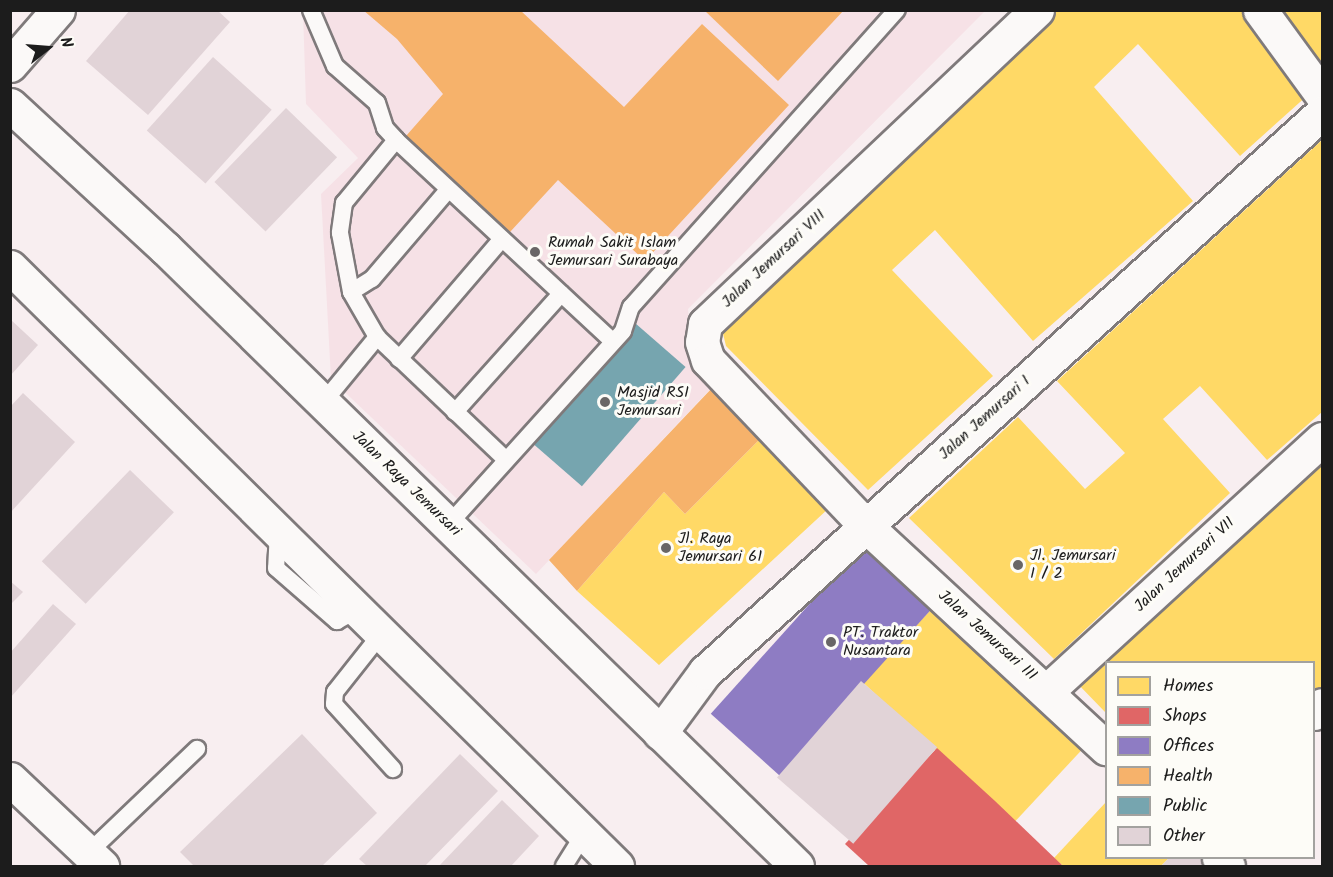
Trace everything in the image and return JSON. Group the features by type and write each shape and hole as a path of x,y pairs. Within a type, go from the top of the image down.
{"street":[{"path":"10,65 58,10"},
{"name":"Jalan Jemursari VIII","path":"866,526 708,360 702,334 705,324 1037,10"},
{"path":"1260,10 1323,95"},
{"name":"Jalan Raya Jemursari","path":"10,105 448,525 797,867"},
{"name":"Jalan Jemursari I","path":"660,733 705,672 1323,113"},
{"path":"10,267 617,867"},
{"name":"Jalan Jemursari VII","path":"1047,691 1323,439"},
{"name":"Jalan Jemursari III","path":"866,526 1105,746"},
{"path":"10,779 95,860"}],"lane":[{"path":"311,10 335,66 377,103 385,128 448,190 613,342"},
{"path":"448,525 505,459 613,342 631,307 897,10"},
{"path":"396,140 344,203 340,233 351,292 377,337 505,459"},
{"path":"351,292 372,279 448,190"},
{"path":"399,359 502,239"},
{"path":"455,412 561,294"},
{"path":"322,404 377,337"},
{"path":"381,634 335,692 334,704 393,769"},
{"path":"95,860 197,749"},
{"path":"564,867 585,833"}],"shaded area":[{"name":"Rumah Sakit Islam Jemursari Surabaya","path":"303,11 985,11 688,309 692,354 717,382 536,574 331,379 321,194 358,158 306,104"}],"building: Homes":[{"path":"1047,10 1249,10 1309,94 1240,156 1138,44 1094,87 1193,201 1033,341 935,230 892,270 993,376 868,490 726,346 720,321"},
{"path":"1280,10 1322,10 1322,63"},
{"path":"1322,140 1322,412 1267,460 1200,386 1163,419 1230,493 1054,659 909,518 1018,417 1085,489 1125,453 1057,381"},
{"path":"762,437 829,508 659,665 577,591 664,492 685,514"},
{"path":"1322,453 1322,687 1315,695 1315,661 1105,661 1105,712 1074,680"},
{"path":"938,602 1089,742 1014,823 863,682"},
{"path":"1105,803 1105,859 1168,859 1161,866 1063,866 1054,858"}],"building: Shops":[{"path":"937,748 1063,866 869,866 845,844"}],"building: Offices":[{"name":"PT. Traktor Nusantara","path":"868,539 938,602 781,777 711,714"}],"building: Health":[{"path":"363,10 521,11 624,107 702,24 789,105 645,261 558,180 510,232 406,136 443,94 397,39"},
{"path":"704,10 844,10 778,81"},
{"path":"713,387 762,437 685,514 664,492 577,591 549,560"}],"building: Public":[{"name":"Masjid RSI Jemursari","path":"635,323 686,367 582,486 531,442"}],"building: Other":[{"path":"130,10 217,10 230,22 148,115 86,61"},
{"path":"213,57 272,110 205,183 147,131"},
{"path":"286,108 337,157 266,231 214,182"},
{"path":"10,319 38,345 10,376"},
{"path":"23,393 75,442 10,513 10,407"},
{"path":"130,470 174,512 86,604 42,561"},
{"path":"10,581 23,592 10,605"},
{"path":"53,604 76,624 10,698 10,653"},
{"path":"861,681 937,747 853,844 777,778"},
{"path":"302,734 377,813 322,866 194,866 180,852"},
{"path":"460,754 498,791 425,866 367,866 359,859"},
{"path":"502,800 539,836 511,866 439,866"},
{"path":"1168,859 1209,859 1217,866 1161,866"}],"place":[{"name":"Rumah Sakit Islam Jemursari Surabaya","path":"535,252"},
{"name":"Masjid RSI Jemursari","path":"605,402"},
{"name":"Jl. Raya Jemursari 61","path":"666,548"},
{"name":"Jl. Jemursari I / 2","path":"1018,565"},
{"name":"PT. Traktor Nusantara","path":"831,642"}]}
